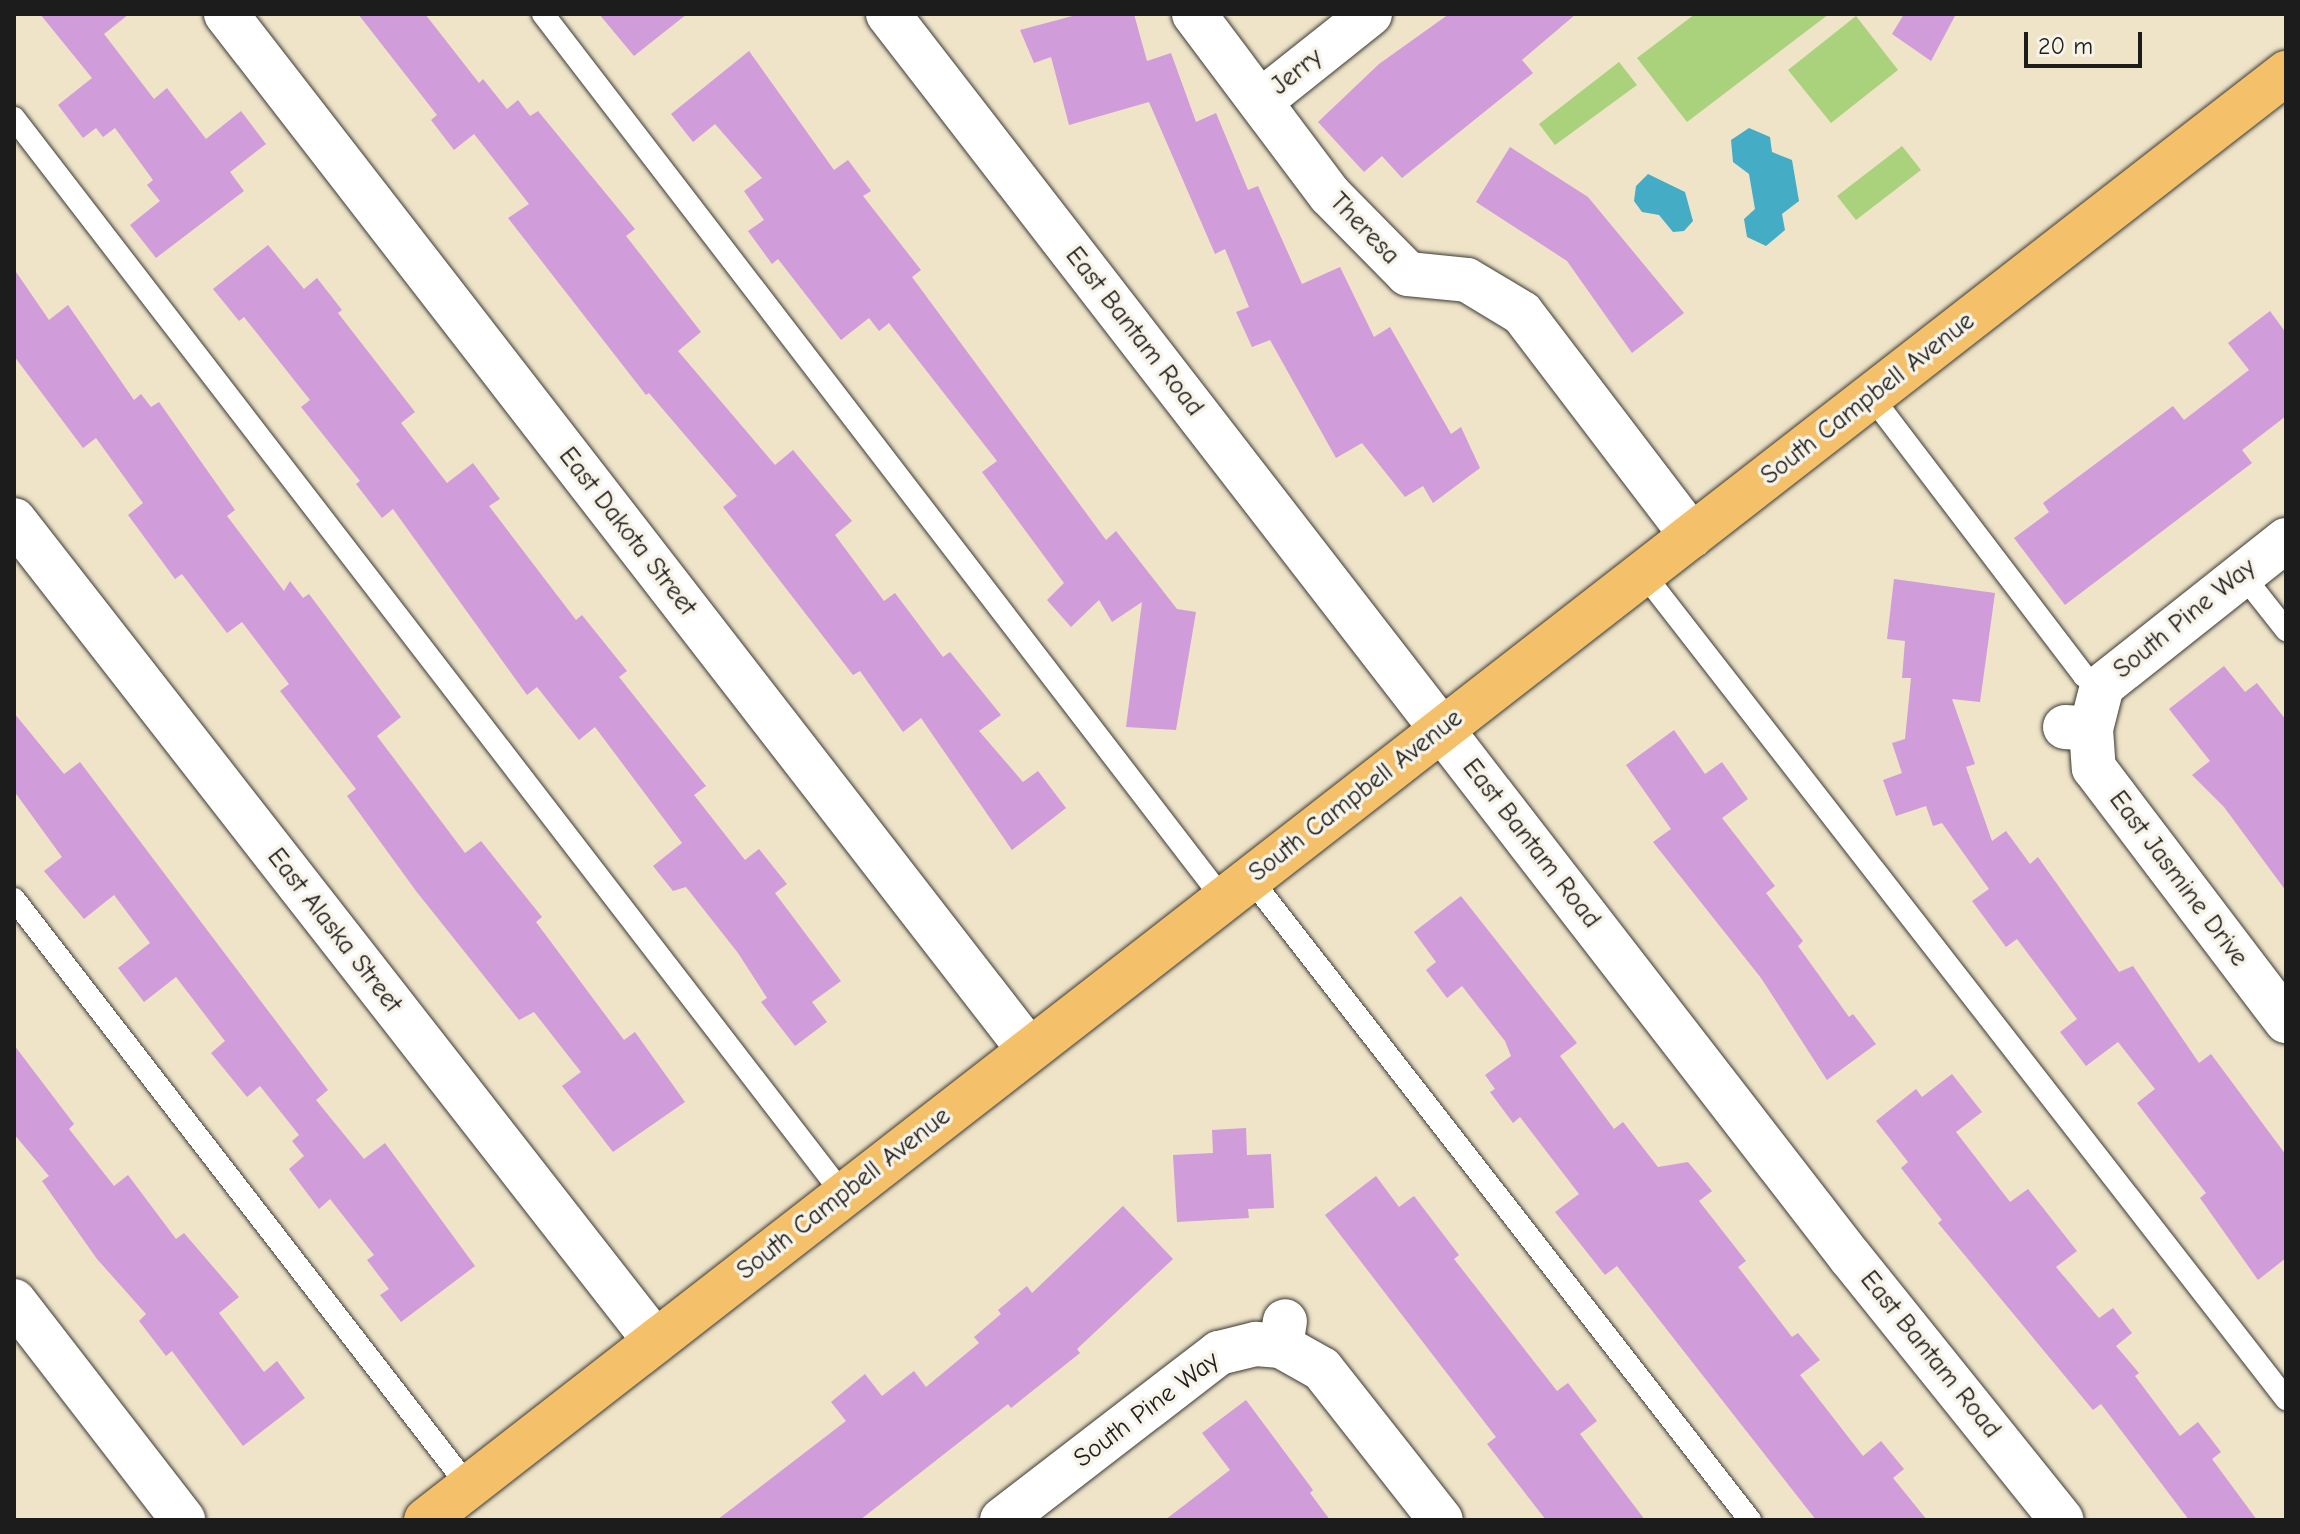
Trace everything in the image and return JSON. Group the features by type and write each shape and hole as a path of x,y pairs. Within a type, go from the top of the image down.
{"main road":[{"name":"South Campbell Avenue","path":"426,1520 2286,73"}],"street":[{"name":"East Dakota Street","path":"226,14 1029,1050"},
{"name":"East Bantam Road","path":"888,14 1441,728 2062,1520"},
{"name":"Theresa","path":"1194,14 1262,100 1330,195 1408,274 1467,280 1522,313 1692,536"},
{"name":"Jerry","path":"1262,100 1370,14"},
{"name":"East Alaska Street","path":"14,520 655,1341"},
{"name":"South Pine Way","path":"2078,728 2102,686 2286,540"},
{"name":"East Jasmine Drive","path":"2078,728 2094,768 2286,1021"},
{"path":"14,1301 183,1520"},
{"name":"South Pine Way","path":"1002,1520 1219,1353 1283,1334 1322,1369 1441,1520"}],"lane":[{"path":"543,14 1236,889 1750,1520"},
{"path":"14,118 843,1194"},
{"path":"1871,396 2084,676 2102,686"},
{"path":"1643,573 2286,1399"},
{"path":"2241,573 2286,630"},
{"path":"14,899 469,1487"}],"green space":[{"path":"1695,14 1829,14 1687,122 1637,58"},
{"path":"1856,16 1898,70 1831,123 1788,70"},
{"path":"1619,62 1637,85 1555,145 1539,124"},
{"path":"1902,146 1921,170 1856,220 1837,196"}],"water":[{"path":"1749,128 1770,137 1772,152 1792,160 1799,201 1782,214 1785,230 1766,246 1747,237 1744,219 1755,209 1749,174 1733,162 1731,140"},
{"path":"1648,174 1685,192 1693,221 1684,231 1673,232 1659,215 1642,212 1634,201 1636,186"}],"building":[{"path":"40,14 129,14 104,34 154,99 167,88 206,139 241,111 266,144 230,172 244,191 156,258 130,225 160,201 147,185 153,180 115,128 103,137 96,128 83,138 58,105 92,78"},
{"path":"358,14 425,14 479,83 483,79 507,109 518,100 530,116 538,111 635,229 626,236 701,332 678,351 775,465 793,450 852,521 835,535 884,601 895,593 943,657 950,652 1001,715 979,731 1023,782 1038,771 1066,808 1012,850 921,718 903,732 860,671 853,675 723,507 737,496 649,393 646,395 508,218 529,204 474,134 454,150 431,120 437,115"},
{"path":"599,14 687,14 634,56"},
{"path":"1080,14 1134,14 1147,61 1171,53 1196,122 1216,113 1248,190 1258,186 1302,284 1340,267 1374,337 1390,327 1451,434 1461,427 1480,468 1433,503 1423,486 1405,497 1362,443 1336,458 1270,340 1252,347 1236,312 1249,307 1225,249 1215,254 1149,102 1069,125 1051,57 1034,63 1020,30"},
{"path":"1449,14 1576,14 1522,60 1533,73 1402,178 1382,156 1364,172 1318,122 1379,64"},
{"path":"1904,14 1956,14 1931,61 1892,34"},
{"path":"749,51 834,170 848,160 871,191 863,196 921,270 912,277 1106,540 1116,531 1177,609 1196,612 1176,730 1126,727 1142,602 1112,622 1099,600 1071,627 1047,600 1064,583 982,472 997,461 889,323 879,331 869,318 841,340 778,259 772,264 748,231 764,220 744,191 762,178 715,124 693,142 671,114"},
{"path":"1510,147 1588,197 1684,313 1632,353 1567,261 1476,202"},
{"path":"268,245 304,289 317,278 342,310 338,313 415,412 401,423 447,483 473,463 500,499 489,506 576,620 582,615 627,671 619,677 706,786 694,795 745,860 759,849 787,884 775,893 841,981 812,1002 827,1022 795,1046 761,1002 767,998 738,953 686,887 673,891 653,866 682,843 595,727 579,740 537,687 527,695 393,509 382,518 356,484 360,481 301,407 310,400 244,317 239,321 213,289"},
{"path":"14,269 49,320 68,305 134,400 141,394 151,407 159,402 235,510 227,516 284,591 290,581 303,598 309,594 401,717 377,736 465,853 481,841 542,917 536,922 624,1040 635,1032 685,1102 613,1152 562,1086 581,1072 534,1012 519,1020 416,891 347,796 356,789 280,691 289,684 242,622 227,633 182,574 175,579 128,515 143,503 96,438 83,448 14,356"},
{"path":"2270,311 2286,333 2286,416 2242,450 2252,463 2065,605 2014,538 2049,512 2043,503 2173,406 2184,420 2249,370 2228,343"},
{"path":"1894,579 1995,593 1980,702 1952,699 1975,764 1966,767 1992,841 2006,831 2030,864 2038,857 2119,972 2133,966 2199,1063 2211,1054 2286,1155 2286,1258 2258,1280 2200,1198 2206,1193 2137,1103 2155,1089 2118,1042 2086,1066 2060,1032 2077,1019 2017,939 2006,947 1972,901 1989,889 1942,823 1933,826 1926,806 1896,816 1883,780 1902,773 1892,743 1905,739 1911,678 1902,678 1905,641 1887,639"},
{"path":"2224,666 2245,692 2257,683 2286,720 2286,891 2224,807 2192,775 2210,761 2169,709"},
{"path":"14,713 64,774 80,762 328,1090 316,1100 364,1159 385,1143 475,1266 401,1322 380,1295 389,1289 367,1260 374,1255 330,1199 319,1209 289,1169 304,1156 292,1141 299,1135 260,1086 247,1097 211,1053 225,1041 176,977 144,1002 118,968 150,943 114,895 84,919 44,871 62,857 14,791"},
{"path":"1674,730 1705,774 1722,762 1748,799 1722,818 1775,886 1766,893 1803,941 1798,946 1849,1017 1853,1014 1876,1044 1827,1080 1761,978 1653,842 1671,829 1626,765"},
{"path":"1461,896 1577,1043 1560,1056 1614,1129 1623,1122 1658,1167 1688,1162 1712,1191 1699,1201 1746,1261 1738,1267 1792,1337 1798,1333 1820,1360 1800,1375 1863,1456 1881,1441 1904,1469 1893,1478 1927,1520 1816,1520 1617,1266 1605,1275 1555,1212 1579,1194 1520,1117 1513,1123 1490,1092 1495,1089 1485,1075 1511,1056 1505,1041 1462,986 1447,998 1426,970 1436,962 1414,932"},
{"path":"14,1045 74,1124 69,1129 114,1186 128,1175 176,1239 184,1233 239,1297 219,1313 264,1372 277,1361 305,1398 243,1446 172,1351 166,1356 139,1321 146,1314 97,1259 42,1181 49,1176 14,1134"},
{"path":"1952,1074 1982,1112 1956,1132 2010,1202 2028,1189 2077,1251 2056,1267 2099,1318 2113,1308 2132,1333 2116,1346 2139,1373 2135,1376 2180,1436 2198,1422 2221,1452 2212,1459 2257,1520 2189,1520 2101,1404 2093,1410 1938,1223 1942,1220 1901,1168 1908,1162 1876,1121 1916,1089 1922,1097"},
{"path":"1246,1128 1247,1155 1271,1154 1274,1208 1248,1209 1249,1218 1177,1222 1173,1155 1213,1153 1212,1130"},
{"path":"1376,1176 1399,1207 1414,1196 1459,1255 1454,1259 1557,1391 1568,1383 1597,1421 1580,1434 1645,1520 1546,1520 1487,1444 1496,1437 1325,1215"},
{"path":"1123,1206 1173,1259 1077,1349 1080,1353 1011,1408 1008,1404 860,1520 717,1520 846,1421 831,1402 865,1374 882,1396 914,1371 926,1387 979,1343 974,1337 1001,1314 998,1310 1027,1286 1032,1293"},
{"path":"1246,1400 1313,1490 1310,1493 1330,1520 1165,1520 1230,1470 1202,1433"}]}
